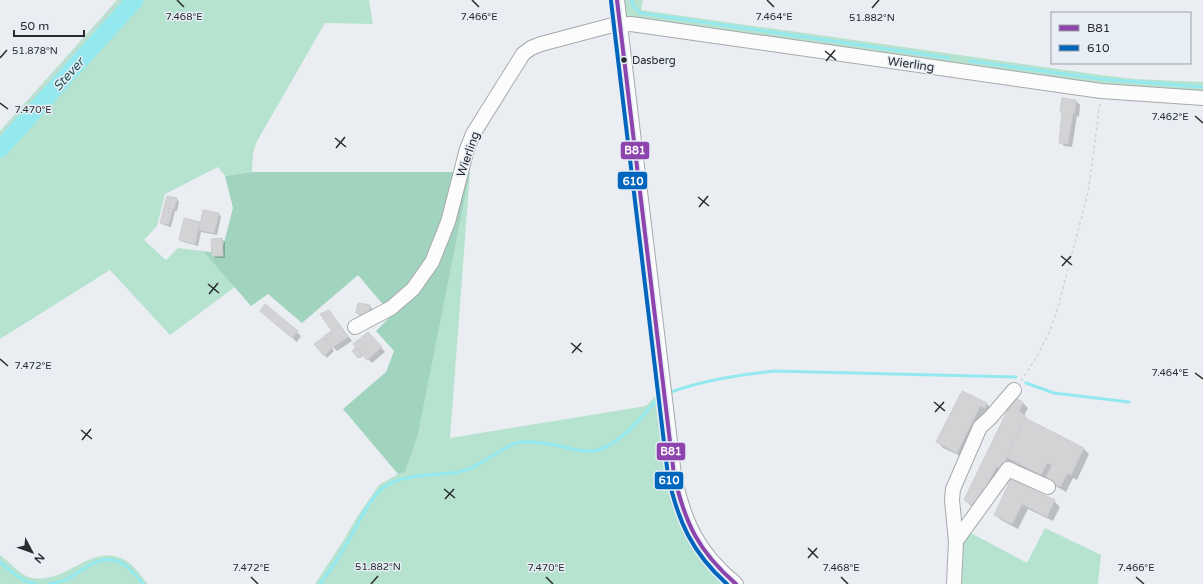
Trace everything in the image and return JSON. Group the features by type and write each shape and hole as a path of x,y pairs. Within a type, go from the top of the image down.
{"street":[{"path":"616,0 662,389 679,501 690,529 704,552 720,572 736,584"},
{"name":"Wierling","path":"355,327 391,308 413,288 432,262 448,222 467,148 473,134 523,54 540,44 609,26 631,24 1101,91 1203,98"},
{"path":"954,584 956,541 953,489 980,427 990,418 1014,390"},
{"path":"956,541 1008,469 1048,488"}],"path":[{"path":"0,134 120,0"},
{"path":"1014,390 1036,358 1048,335 1056,314 1088,193 1101,91"}],"green space":[{"path":"117,0 369,0 373,24 325,23 256,143 253,154 252,172 225,176 218,167 165,194 157,226 144,240 166,260 178,248 203,251 235,287 170,335 110,270 0,339 0,131"},
{"path":"621,0 643,0 641,10 1101,75 1134,79 1203,82 1203,96 1100,90 631,21 624,15"},
{"path":"252,172 470,172 418,435 405,472 398,474 343,409 386,372 394,351 376,331 392,315 358,275 302,323 268,294 251,306 203,251 221,254 233,208 225,176"},
{"path":"470,172 450,438 646,406 658,393 671,476 728,584 315,584 379,485 398,474 405,472 418,435"},
{"path":"1045,528 1101,555 1098,584 957,584 958,548 971,533 1027,563"},
{"path":"0,555 23,574 32,578 45,578 57,575 90,559 101,556 113,556 128,562 148,584 0,584"}],"building":[{"path":"1062,98 1076,100 1075,113 1073,113 1068,144 1059,143"},
{"path":"167,196 177,198 174,209 164,207"},
{"path":"164,207 173,209 168,225 160,223"},
{"path":"203,210 219,213 214,233 199,230"},
{"path":"184,218 200,222 195,244 179,240"},
{"path":"222,238 223,256 212,256 211,239"},
{"path":"358,303 370,305 368,316 356,313"},
{"path":"265,304 298,331 292,338 260,311"},
{"path":"329,310 348,337 332,348 324,336 332,331 320,314"},
{"path":"368,332 382,347 367,360 353,344"},
{"path":"324,337 332,348 324,356 314,344"},
{"path":"356,347 362,355 358,358 352,351"},
{"path":"962,391 987,403 985,408 980,406 957,453 936,442"},
{"path":"1014,397 1023,402 1019,411 1026,416 1001,469 996,467 977,507 964,500"},
{"path":"1025,418 1084,448 1071,475 1068,473 1060,487 1045,479 1052,465 1047,463 1041,475 1006,457"},
{"path":"1011,479 1055,500 1047,517 1022,504 1012,524 994,515"}],"waterway":[{"name":"Stever","path":"0,149 135,0"},
{"path":"632,0 632,4 640,13 949,58"},
{"path":"970,61 1101,79 1203,87"},
{"path":"671,392 722,378 774,371 1016,377"},
{"path":"1026,383 1054,393 1129,402"},
{"path":"320,584 341,553 370,503 378,492 391,483 409,477 467,470 509,446 521,442 541,443 584,451 597,450 616,441 634,425 656,401"},
{"path":"49,584 65,580 94,563 108,560 115,561 126,566 143,584"},
{"path":"0,562 21,579 37,584"}],"transit line":[{"name":"B81","path":"617,0 674,475 683,508 695,535 712,560 736,584"},
{"name":"610","path":"611,1 668,476 677,508 688,535 704,560 727,584"}],"place":[{"name":"Dasberg","path":"624,60"}]}
